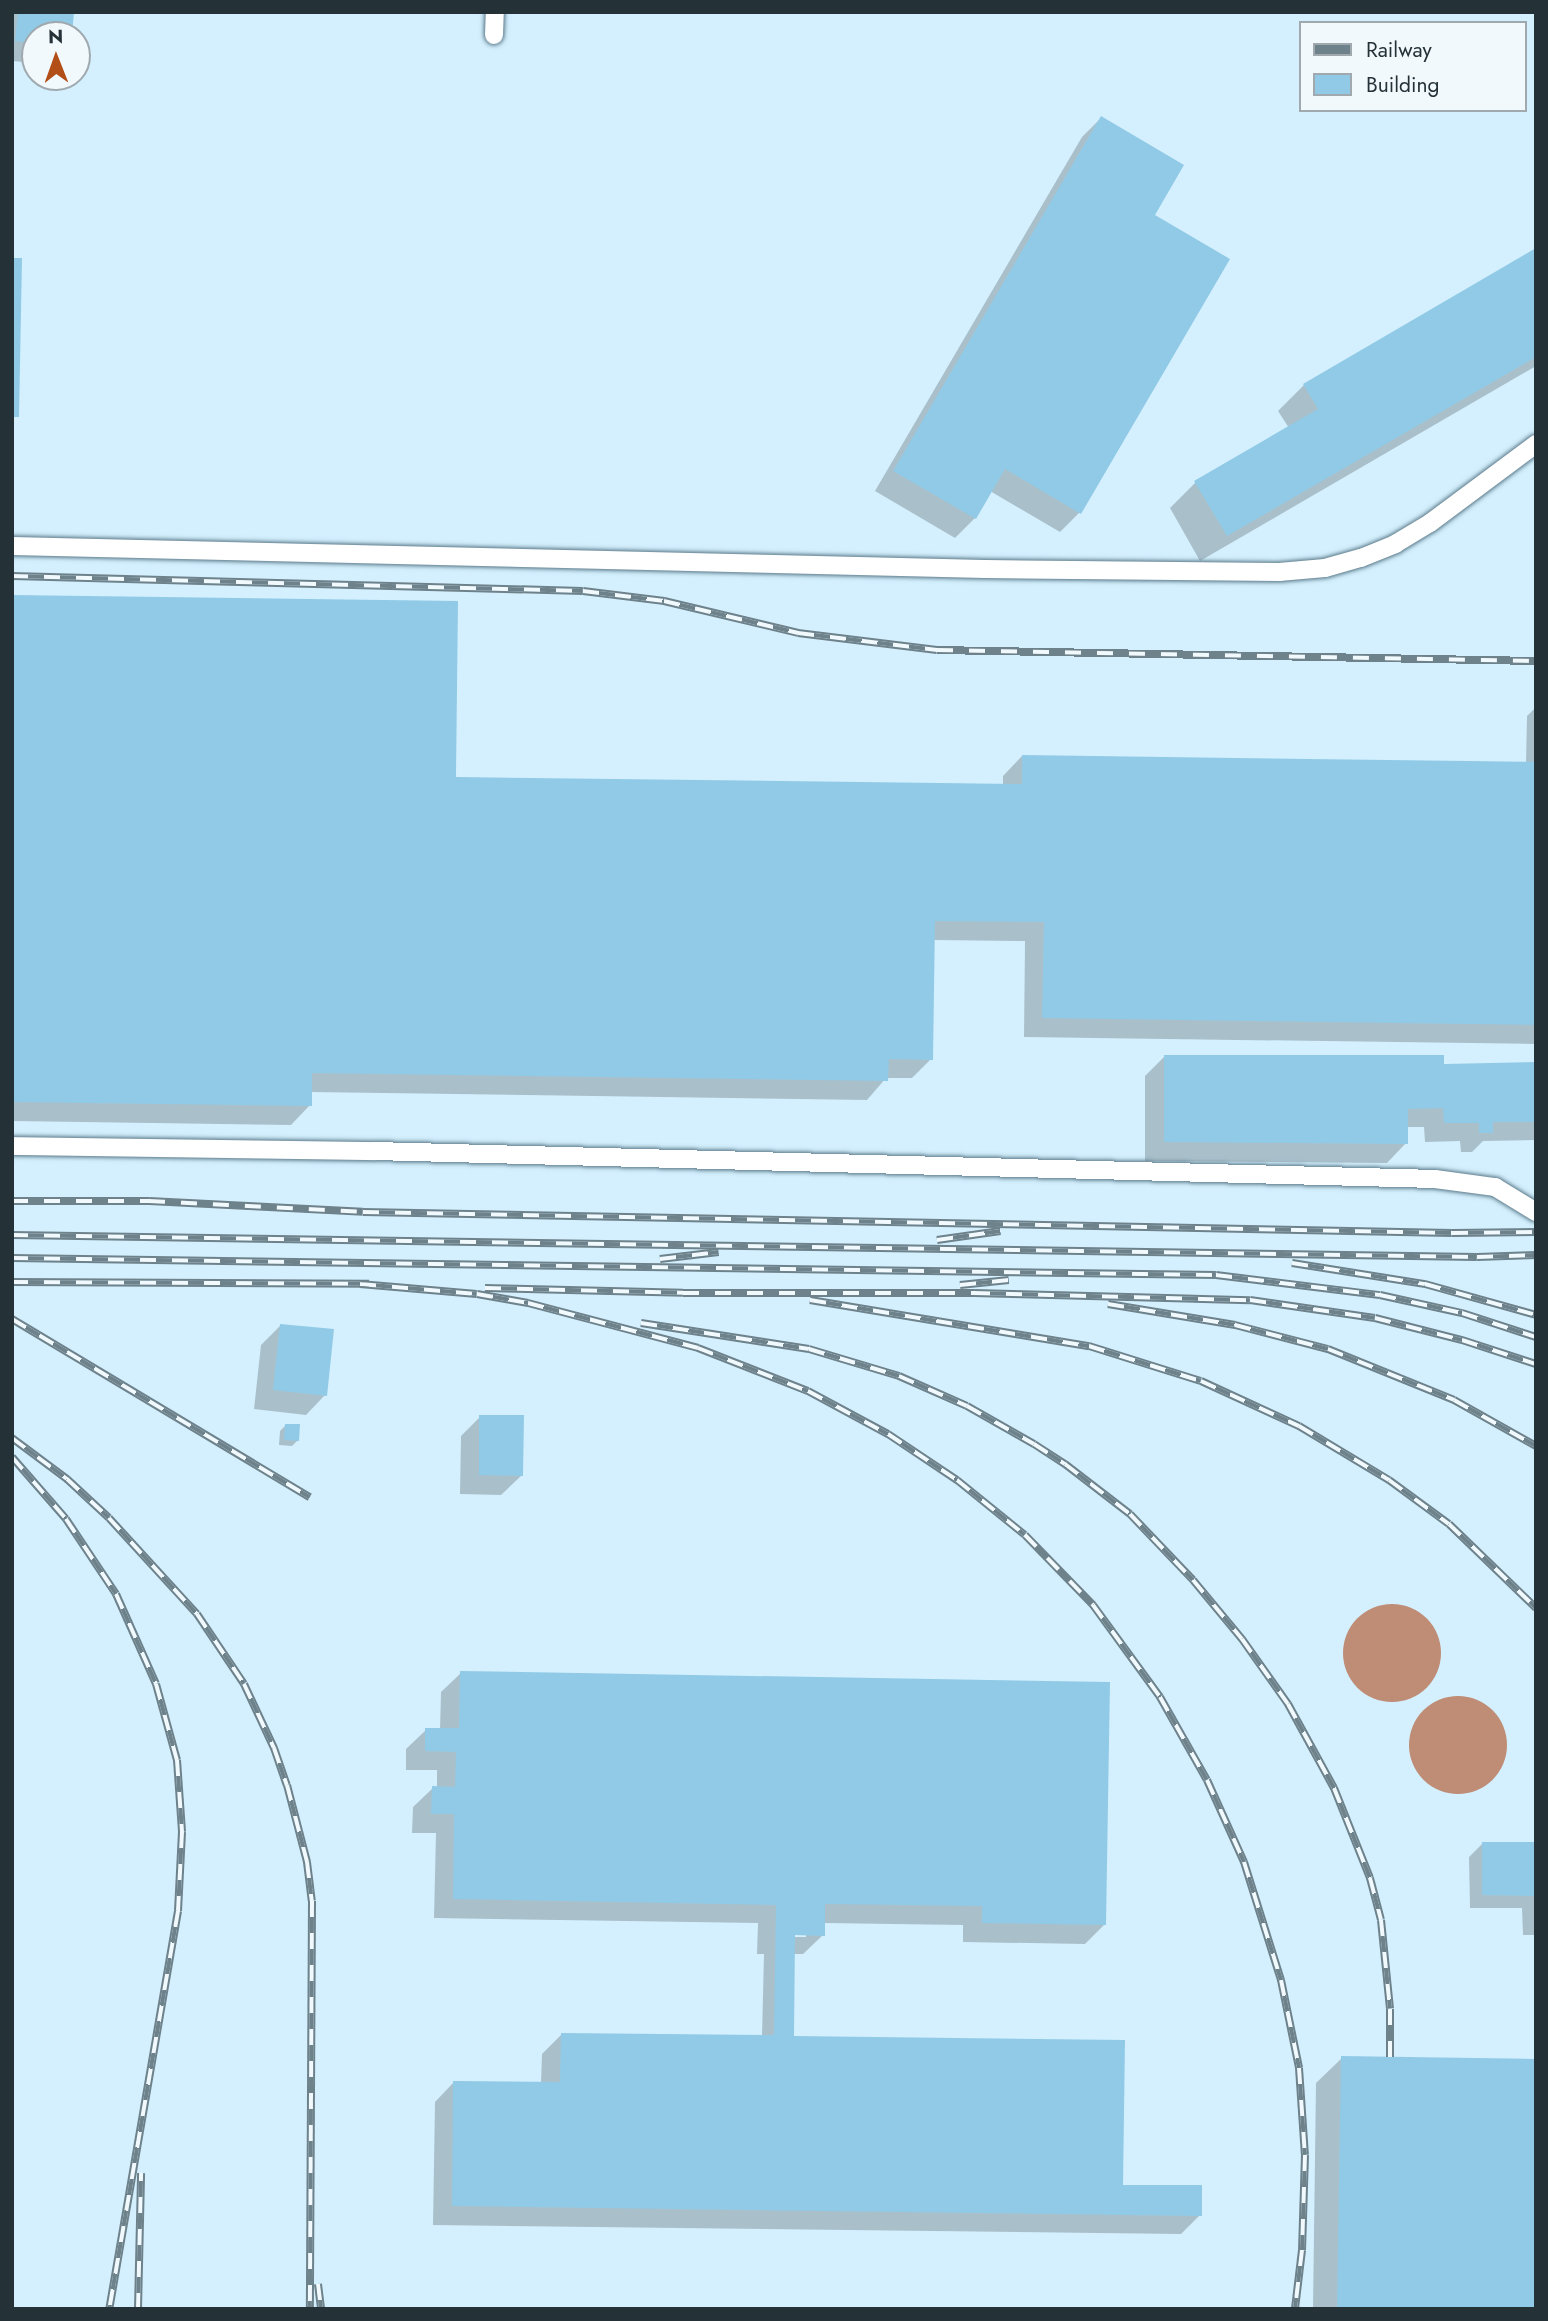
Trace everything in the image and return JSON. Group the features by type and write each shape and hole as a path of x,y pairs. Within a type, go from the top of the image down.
{"lane":[{"path":"494,35 495,12"},
{"path":"12,545 985,569 1279,572 1325,568 1361,558 1395,544 1430,523 1536,444"},
{"path":"12,1146 374,1151 1435,1179 1495,1187 1536,1212"}],"shaded area":[{"path":"1392,1604 1411,1608 1427,1618 1437,1634 1441,1653 1437,1672 1427,1688 1411,1698 1392,1702 1373,1698 1357,1688 1347,1672 1343,1653 1347,1634 1357,1618 1373,1608"},
{"path":"1458,1696 1477,1700 1493,1710 1503,1726 1507,1745 1503,1764 1493,1780 1477,1790 1458,1794 1439,1790 1423,1780 1413,1764 1409,1745 1413,1726 1423,1710 1439,1700"}],"building":[{"path":"18,12 74,12 73,21 21,21 21,42 15,41"},
{"path":"1101,116 1184,165 1155,215 1230,259 1081,514 1005,469 976,519 893,471"},
{"path":"1536,248 1536,357 1227,536 1194,481 1318,409 1303,384"},
{"path":"12,258 22,258 19,417 12,417"},
{"path":"12,595 458,601 456,777 1022,784 1022,755 1536,762 1536,1025 1042,1018 1044,922 935,921 933,1060 889,1059 888,1081 312,1073 312,1106 12,1102"},
{"path":"1164,1055 1444,1055 1444,1064 1536,1062 1536,1122 1493,1122 1493,1133 1479,1133 1479,1123 1444,1123 1443,1108 1408,1109 1408,1144 1164,1142"},
{"path":"280,1324 334,1329 327,1396 273,1390"},
{"path":"479,1415 524,1415 523,1476 479,1475"},
{"path":"285,1424 300,1424 299,1441 284,1440"},
{"path":"460,1671 1110,1682 1106,1925 982,1923 982,1906 825,1904 825,1936 795,1935 794,2036 1125,2040 1123,2185 1202,2185 1202,2216 452,2206 453,2081 560,2082 561,2033 774,2035 776,1905 453,1899 454,1814 431,1814 432,1786 455,1787 456,1752 425,1751 425,1728 459,1728"},
{"path":"1482,1842 1534,1842 1536,1896 1482,1895"},
{"path":"1341,2056 1536,2059 1536,2309 1337,2309"}],"railway":[{"path":"12,576 583,591 664,601 798,633 937,650 1536,661"},
{"path":"12,1201 149,1201 363,1212 1452,1233 1536,1232"},
{"path":"937,1240 1000,1231"},
{"path":"12,1235 1477,1257 1536,1255"},
{"path":"660,1259 719,1252"},
{"path":"12,1258 1216,1275 1380,1295 1462,1313 1536,1337"},
{"path":"1292,1263 1425,1284 1536,1315"},
{"path":"960,1285 1009,1280"},
{"path":"12,1282 369,1284"},
{"path":"360,1284 477,1294 528,1303 698,1348 808,1391 888,1434 957,1480 1025,1535 1093,1605 1160,1697 1207,1780 1244,1862 1281,1980 1299,2068 1305,2155 1302,2250 1295,2309"},
{"path":"485,1288 683,1293 974,1293 1250,1300 1375,1318 1462,1340 1536,1364"},
{"path":"810,1300 1089,1346 1201,1381 1299,1426 1389,1480 1449,1524 1536,1608"},
{"path":"1108,1304 1235,1325 1328,1349 1454,1400 1536,1446"},
{"path":"12,1319 310,1497"},
{"path":"641,1323 809,1349 899,1376 967,1406 1034,1444 1065,1464 1130,1514 1193,1580 1242,1639 1288,1704 1334,1788 1370,1878 1381,1920 1390,2009 1390,2057"},
{"path":"12,1438 67,1479 109,1518 197,1614 244,1684 274,1748 287,1785 307,1862 312,1901 310,2309"},
{"path":"12,1457 66,1519 116,1594 156,1684 177,1760 182,1832 178,1911 109,2309"},
{"path":"138,2309 141,2173"},
{"path":"318,2284 321,2309"}]}
